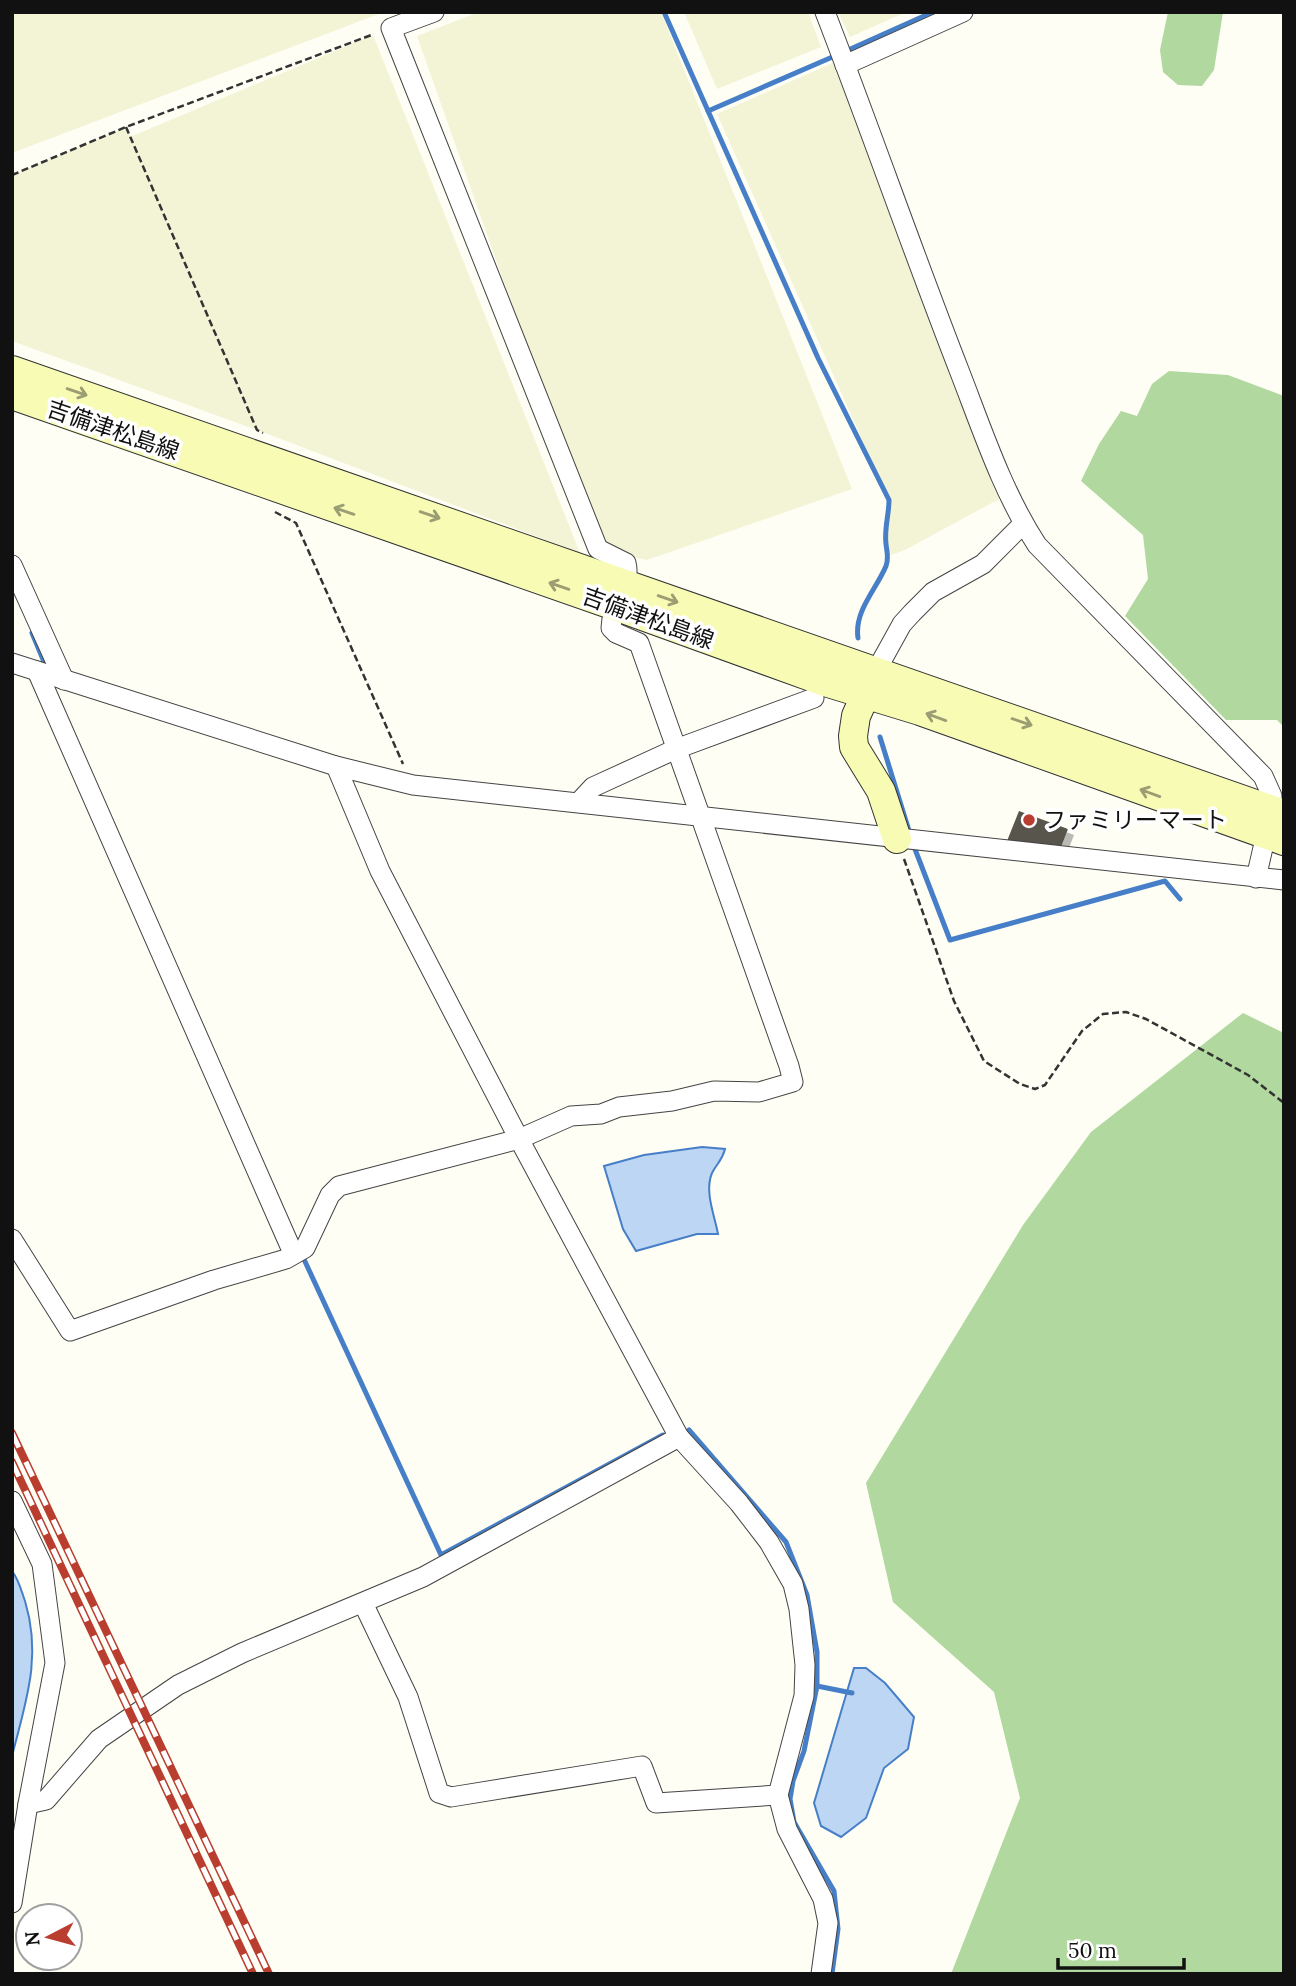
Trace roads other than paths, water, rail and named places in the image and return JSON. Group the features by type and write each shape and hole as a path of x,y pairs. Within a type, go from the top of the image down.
{"main road":[{"name":"吉備津松島線","path":"12,370 620,595 1276,824"},
{"name":"吉備津松島線","path":"12,395 271,485 620,595"},
{"path":"870,683 856,716 854,747 906,840"}],"street":[{"path":"12,1239 69,1331 214,1280 286,1259 298,1251 330,1195 339,1186 519,1139 570,1116 601,1114 619,1107 672,1101 714,1091 759,1092 793,1082 639,643 611,628 628,570 626,563 598,549 391,28 434,12"},
{"path":"825,12 945,334 1023,524 1037,545 1263,776 1270,789 1276,824 1256,878"},
{"path":"842,57 963,12"},
{"path":"870,683 902,624 912,613 933,592 983,564 1023,524"},
{"path":"12,565 49,675 298,1251"},
{"path":"12,663 337,766 413,785 1284,880"},
{"path":"579,802 593,787 676,750 814,698"},
{"path":"337,766 380,871 519,1139 679,1437 740,1503 769,1542 793,1584 799,1609 805,1665 804,1696 778,1795 787,1829 823,1899 828,1923 821,1974"},
{"path":"28,1804 46,1800 99,1739 178,1685 242,1653 424,1577 679,1437"},
{"path":"12,1501 42,1564 55,1663 12,1903"},
{"path":"363,1603 408,1697 439,1793 451,1797 642,1766 656,1803 778,1795"}],"water":[{"path":"702,1147 725,1149 712,1173 709,1188 718,1234 697,1234 636,1251 623,1229 604,1166 644,1155"},
{"path":"12,1571 30,1621 32,1660 12,1756"},
{"path":"854,1668 866,1668 885,1683 914,1717 908,1749 884,1768 866,1818 841,1837 821,1826 814,1803"}],"waterway":[{"path":"664,12 818,358 889,500 887,563 862,610 858,638"},
{"path":"846,51 933,12"},
{"path":"708,111 837,55"},
{"path":"32,633 47,669"},
{"path":"880,737 910,834"},
{"path":"913,844 950,940 1165,881 1180,899"},
{"path":"302,1255 441,1555 663,1435"},
{"path":"689,1430 786,1542 807,1595 817,1652 817,1686 804,1751 793,1781 790,1799 794,1822 834,1891 838,1929 832,1974"},
{"path":"817,1686 852,1693"}],"railway":[{"path":"12,1433 269,1974"},
{"path":"12,1462 253,1974"}],"place":[{"name":"ファミリーマート","path":"1029,820"}]}
